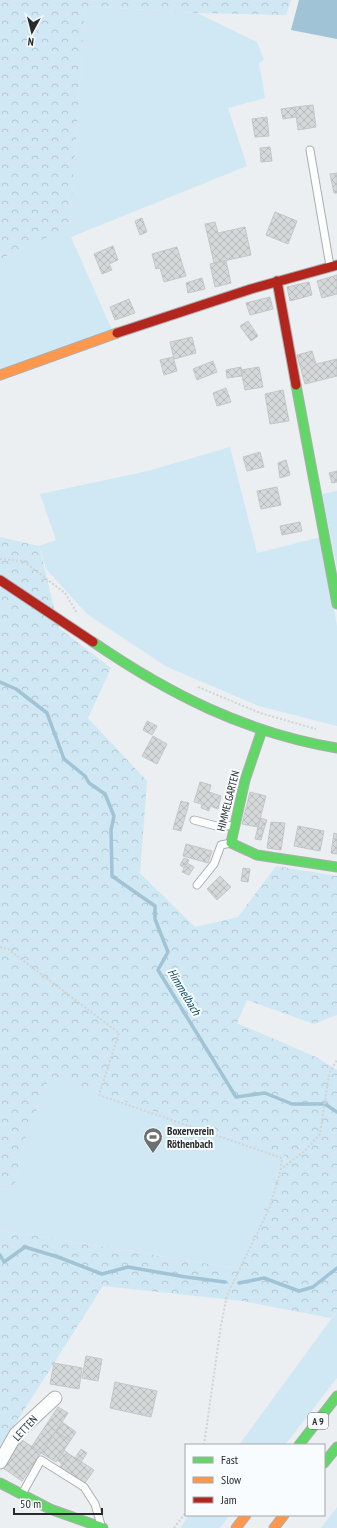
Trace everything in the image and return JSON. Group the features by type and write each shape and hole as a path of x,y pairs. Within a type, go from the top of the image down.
{"main road":[{"path":"0,375 158,320 277,281 334,266"},
{"path":"277,281 337,604"},
{"path":"0,580 33,600 117,658 205,708 262,730 337,748"},
{"name":"HIMMELGARTEN","path":"262,730 245,780 230,843 257,855 337,867"},
{"name":"A 9","path":"301,1444 337,1396"},
{"path":"325,1462 337,1447"},
{"path":"0,1483 74,1519 102,1528"},
{"path":"236,1528 245,1516"},
{"path":"274,1528 283,1516"}],"street":[{"name":"LETTEN","path":"0,1462 16,1434 55,1398"}],"lane":[{"path":"310,150 334,266"},
{"path":"194,820 220,827 234,825"},
{"path":"196,885 214,864 221,845 230,843"},
{"path":"22,1494 41,1460 84,1487 94,1504 102,1528"}],"path":[{"path":"0,559 23,561 65,593 79,616"},
{"path":"197,686 260,713 322,730"},
{"path":"0,947 8,949 119,1034 99,1095 282,1158 281,1169 269,1209 227,1295 221,1325 204,1444"},
{"path":"281,1169 305,1151 320,1134 328,1074 337,1060"},
{"path":"174,1528 185,1513"}],"green space":[{"path":"0,0 291,0 286,15 197,13 85,6 70,227 0,259"},
{"path":"85,6 197,13 257,42 264,60 259,63 265,98 228,108 247,166 71,237 112,330 0,371 0,259 70,226"},
{"path":"230,447 257,553 321,537 337,626 337,726 259,706 167,667 87,614 46,569 39,546 56,540 40,494 148,471"},
{"path":"337,491 337,568 322,494"},
{"path":"0,537 39,546 59,628 111,668 88,718 147,781 140,873 195,927 238,917 276,866 337,876 337,1015 314,1024 247,1000 237,1023 316,1057 337,1070 337,1311 331,1318 242,1301 103,1286 0,1448 0,1230 240,1269 286,1156 50,1076 22,1148 14,1190 0,1189"},
{"path":"50,1076 286,1155 241,1269 0,1230 0,1189 14,1190 22,1148"},
{"path":"337,1311 337,1378 286,1444 240,1444"},
{"path":"337,1507 337,1528 321,1528"},
{"path":"188,1516 229,1516 220,1528 180,1528"}],"shaded area":[{"path":"299,0 337,0 337,39 291,30"}],"building":[{"path":"313,105 316,127 298,130 295,107"},
{"path":"295,107 296,117 283,119 281,109"},
{"path":"267,117 269,136 255,137 252,119"},
{"path":"270,147 272,161 261,162 260,148"},
{"path":"337,173 337,193 334,193 330,174"},
{"path":"275,212 297,221 288,244 266,235"},
{"path":"142,218 147,232 140,235 135,221"},
{"path":"215,222 218,233 245,227 251,255 214,263 205,224"},
{"path":"113,246 118,260 109,264 112,270 102,274 94,254"},
{"path":"177,247 186,276 164,282 160,268 156,269 152,254"},
{"path":"226,261 231,283 215,287 210,264"},
{"path":"337,275 337,294 322,298 317,281"},
{"path":"202,278 205,289 188,293 186,283"},
{"path":"309,282 312,295 290,301 287,287"},
{"path":"270,297 273,309 250,315 246,303"},
{"path":"129,299 135,313 115,320 110,307"},
{"path":"248,321 258,336 251,341 240,326"},
{"path":"192,337 196,353 174,359 170,342"},
{"path":"312,351 316,364 337,359 337,376 305,384 297,355"},
{"path":"173,357 177,371 164,375 160,360"},
{"path":"213,361 217,372 197,380 193,369"},
{"path":"241,367 242,376 227,378 226,370"},
{"path":"259,367 263,387 245,390 241,370"},
{"path":"226,388 231,402 217,406 213,393"},
{"path":"283,390 289,421 270,424 265,394"},
{"path":"260,452 264,467 247,471 243,457"},
{"path":"286,460 290,475 280,478 278,463"},
{"path":"337,471 337,482 332,483 329,473"},
{"path":"277,487 281,505 261,509 257,491"},
{"path":"300,522 302,531 282,535 280,526"},
{"path":"147,721 157,726 152,735 143,730"},
{"path":"153,736 167,744 157,764 142,756"},
{"path":"200,782 211,785 209,792 221,796 218,809 210,806 209,811 201,808 202,804 194,802"},
{"path":"250,792 266,796 258,827 242,824"},
{"path":"181,801 189,803 181,831 173,829"},
{"path":"260,818 267,820 264,829 258,827"},
{"path":"271,822 285,823 281,850 267,848"},
{"path":"298,826 324,831 320,851 294,846"},
{"path":"258,827 264,829 261,840 255,839"},
{"path":"334,833 337,834 337,854 331,853"},
{"path":"186,844 212,851 208,863 183,856"},
{"path":"184,858 189,860 184,868 180,865"},
{"path":"187,863 194,867 189,875 182,872"},
{"path":"243,868 250,869 248,882 241,881"},
{"path":"220,876 231,887 217,900 207,889"},
{"path":"86,1356 102,1359 98,1381 82,1378"},
{"path":"54,1363 82,1368 79,1389 50,1384"},
{"path":"115,1382 157,1391 151,1417 110,1408"},
{"path":"58,1407 68,1413 41,1453 32,1446"},
{"path":"62,1422 76,1432 70,1441 56,1431"},
{"path":"56,1431 70,1441 56,1462 41,1453"},
{"path":"22,1440 41,1453 22,1481 3,1468"},
{"path":"81,1449 87,1453 81,1462 75,1458"},
{"path":"64,1450 69,1454 62,1464 57,1460"},
{"path":"69,1454 94,1470 85,1483 60,1467"}],"waterway":[{"name":"Himmelbach","path":"0,682 16,689 47,713 64,759 85,776 89,783 105,794 114,816 111,830 112,876 155,906 155,919 168,952 158,970 236,1097 265,1093 292,1104 323,1104"},
{"name":"Himmelbach","path":"325,1104 337,1112"},
{"name":"Himmelbach","path":"0,1255 4,1262 25,1247 58,1257 102,1274 128,1267 225,1282"},
{"name":"Himmelbach","path":"239,1283 264,1278 299,1291 313,1287 337,1268"}],"traffic: fast":[{"path":"296,385 337,604"},
{"path":"93,642 150,678 209,709 240,722 271,732 337,748"},
{"path":"262,730 245,780 231,843 257,855 337,867"},
{"path":"300,1444 337,1396"},
{"path":"325,1462 337,1447"},
{"path":"0,1483 50,1509 103,1528"}],"traffic: slow":[{"path":"0,375 117,333"},
{"path":"236,1528 245,1516"},
{"path":"274,1528 283,1516"}],"traffic: jam":[{"path":"117,333 251,289 337,265"},
{"path":"277,281 296,385"},
{"path":"0,580 93,642"}],"place":[{"name":"Boxerverein Röthenbach","path":"153,1154"}]}
